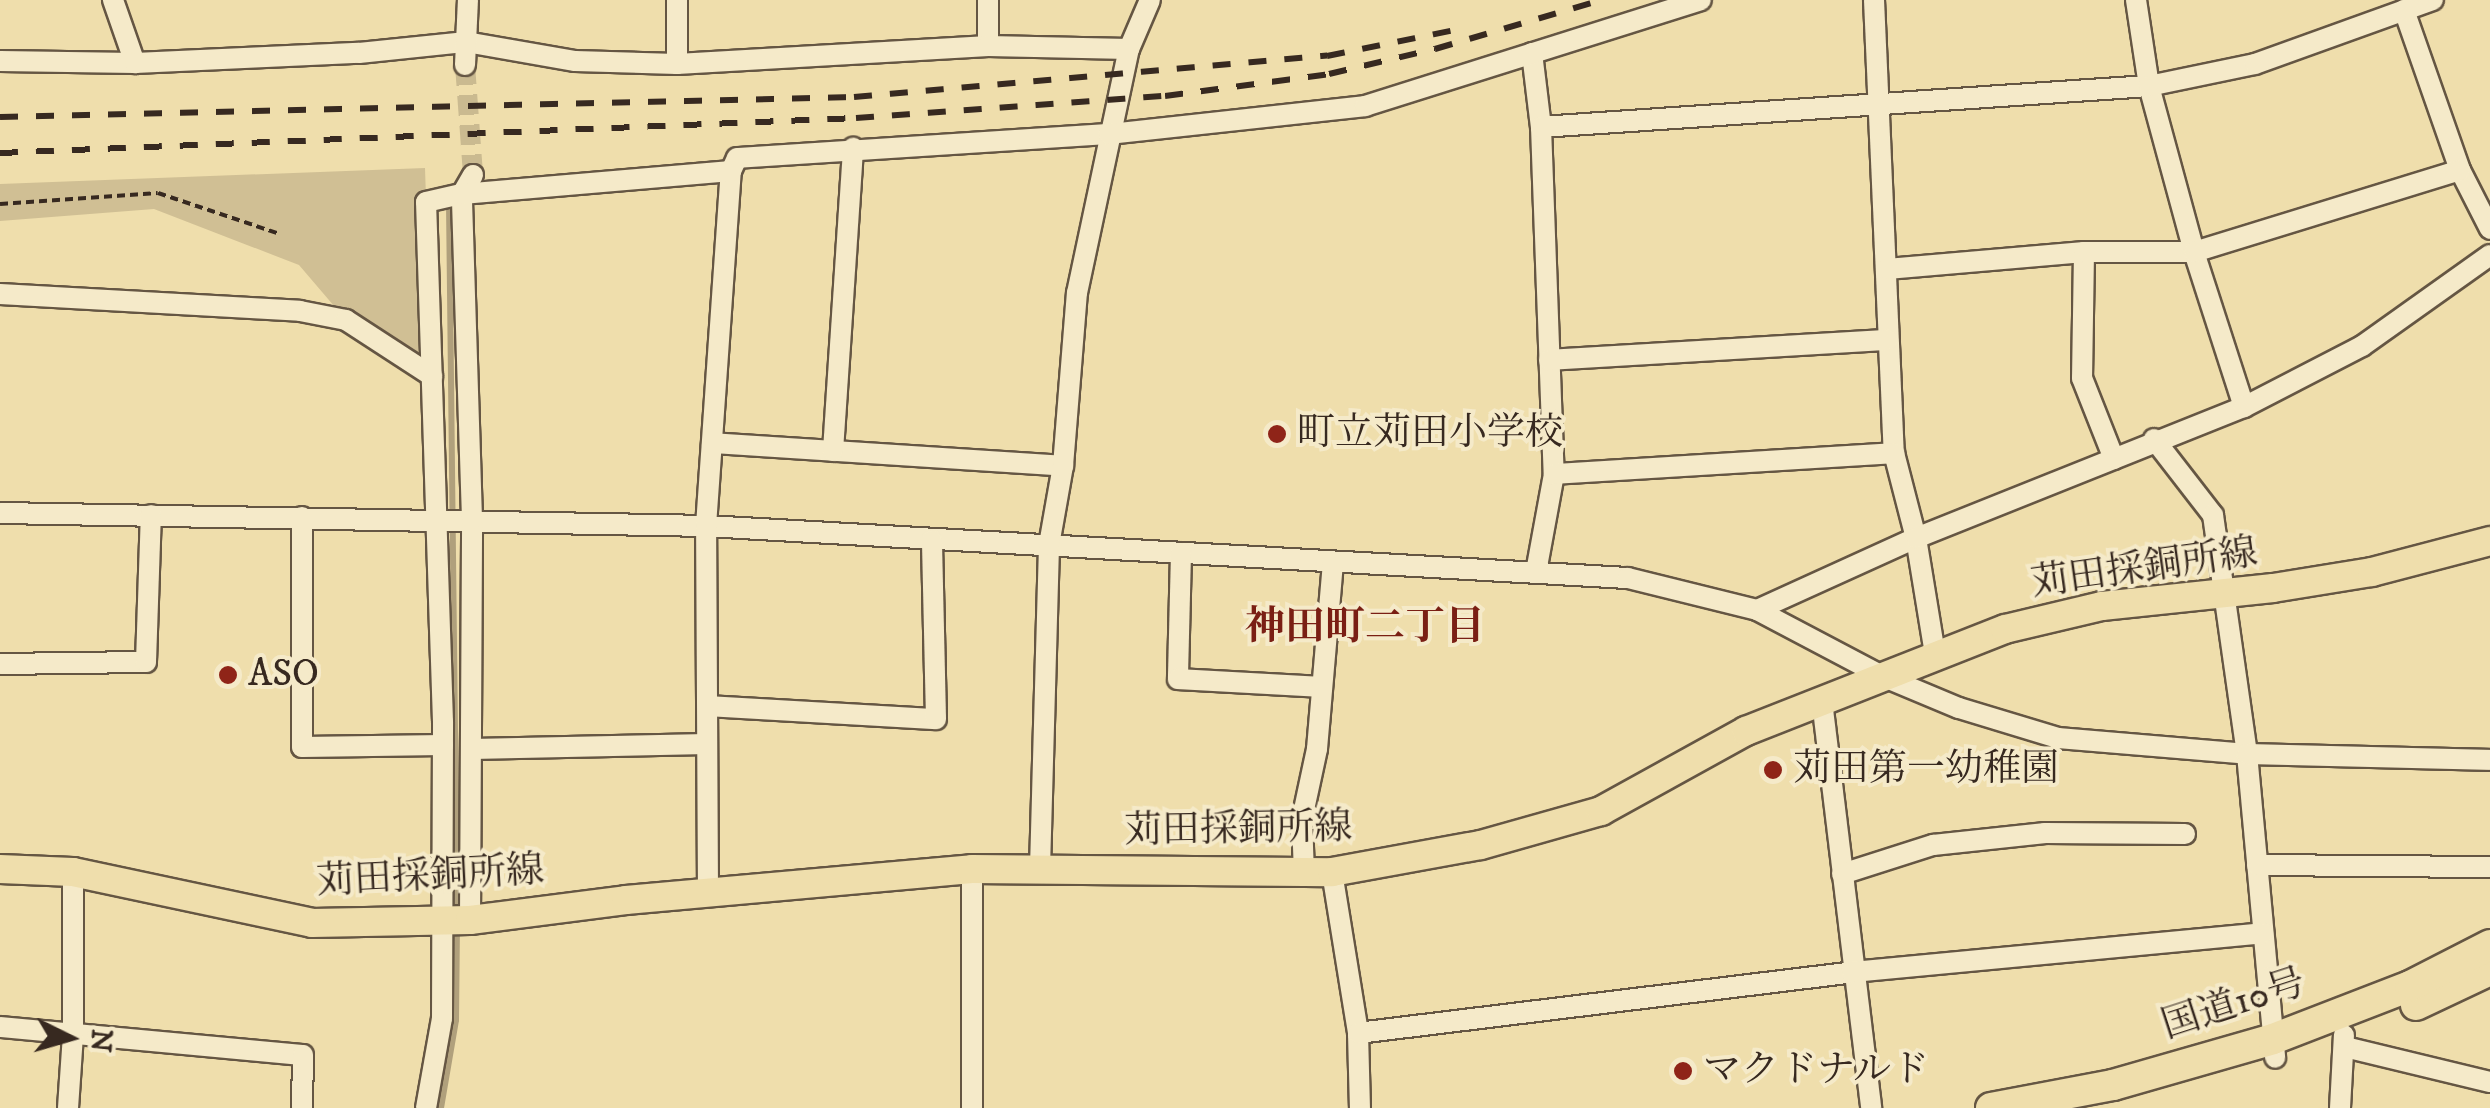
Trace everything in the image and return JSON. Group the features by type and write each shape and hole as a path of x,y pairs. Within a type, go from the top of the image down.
{"highway":[{"name":"国道10号","path":"2095,1108 2274,1049 2490,946"},
{"name":"国道10号","path":"1991,1108 2274,1049 2345,1040 2490,970"}],"main road":[{"name":"苅田採銅所線","path":"0,869 73,872 312,923 470,920 708,892 972,869 1318,873 1481,845 1601,810 1746,731 2005,629 2102,606 2227,594 2372,572 2490,541"}],"street":[{"path":"113,0 135,63"},
{"path":"465,65 468,0"},
{"path":"677,0 677,64"},
{"path":"988,0 988,46"},
{"path":"1040,868 1049,544 1063,466 1077,293 1129,49 1150,0"},
{"path":"708,892 706,526 731,171 738,158 1110,134 1365,106 1702,0"},
{"path":"1874,0 1894,453 1916,538 1935,654"},
{"path":"2136,0 2149,86 2194,252 2244,406"},
{"path":"1541,128 1879,101 2149,86 2255,64 2434,0"},
{"path":"2404,10 2460,170 2490,229"},
{"path":"0,61 135,63 359,53 466,42 574,61 677,64 988,46 1129,49"},
{"path":"1532,53 1541,128 1554,474 1536,572"},
{"path":"833,451 853,148"},
{"path":"1887,268 2084,252 2194,252 2460,170"},
{"path":"426,1108 442,1018 443,744 426,202 468,185 731,171"},
{"path":"468,185 472,520 470,920"},
{"path":"2084,252 2082,378 2114,459"},
{"path":"1757,610 1916,538 2244,406 2362,346 2490,255"},
{"path":"0,294 300,311 346,320 432,376"},
{"path":"1549,360 1887,340"},
{"path":"2154,439 2213,515 2247,754 2274,1049"},
{"path":"712,443 1063,466"},
{"path":"1554,474 1894,453"},
{"path":"0,513 706,526 1536,572 1668,584 1757,610 1882,676 1959,708 2058,738 2247,754 2490,760"},
{"path":"0,664 146,662 151,515"},
{"path":"302,517 302,746 443,744"},
{"path":"708,706 936,719 932,540"},
{"path":"1182,552 1178,679 1322,687"},
{"path":"1333,562 1317,749 1302,819 1358,1033 1360,1108"},
{"path":"1822,701 1871,1108"},
{"path":"472,749 708,744"},
{"path":"1842,874 1932,845 2046,833 2185,834"},
{"path":"2257,864 2490,867"},
{"path":"972,869 972,1108"},
{"path":"68,1108 74,1035 73,872"},
{"path":"1358,1033 1852,972 2262,933"},
{"path":"0,1027 302,1055 302,1108"},
{"path":"2340,1108 2345,1040 2490,1082"}],"path":[{"path":"0,204 158,193 280,234"}],"shaded area":[{"path":"425,168 432,376 346,320 299,265 154,209 0,221 0,184"}],"waterway":[{"path":"449,203 457,911"},
{"path":"441,1108 456,1020 457,928"}],"tunnel":[{"path":"465,65 473,175"}],"railway":[{"path":"0,153 856,118 1165,96 1329,74 1435,49 1602,0"},
{"path":"0,117 854,97 1327,56 1450,31"}],"place":[{"name":"町立苅田小学校","path":"1277,434"},
{"name":"ASO","path":"228,675"},
{"name":"苅田第一幼稚園","path":"1773,770"},
{"name":"マクドナルド","path":"1683,1071"}],"district":[{"name":"神田町二丁目","path":"1365,628"}]}
